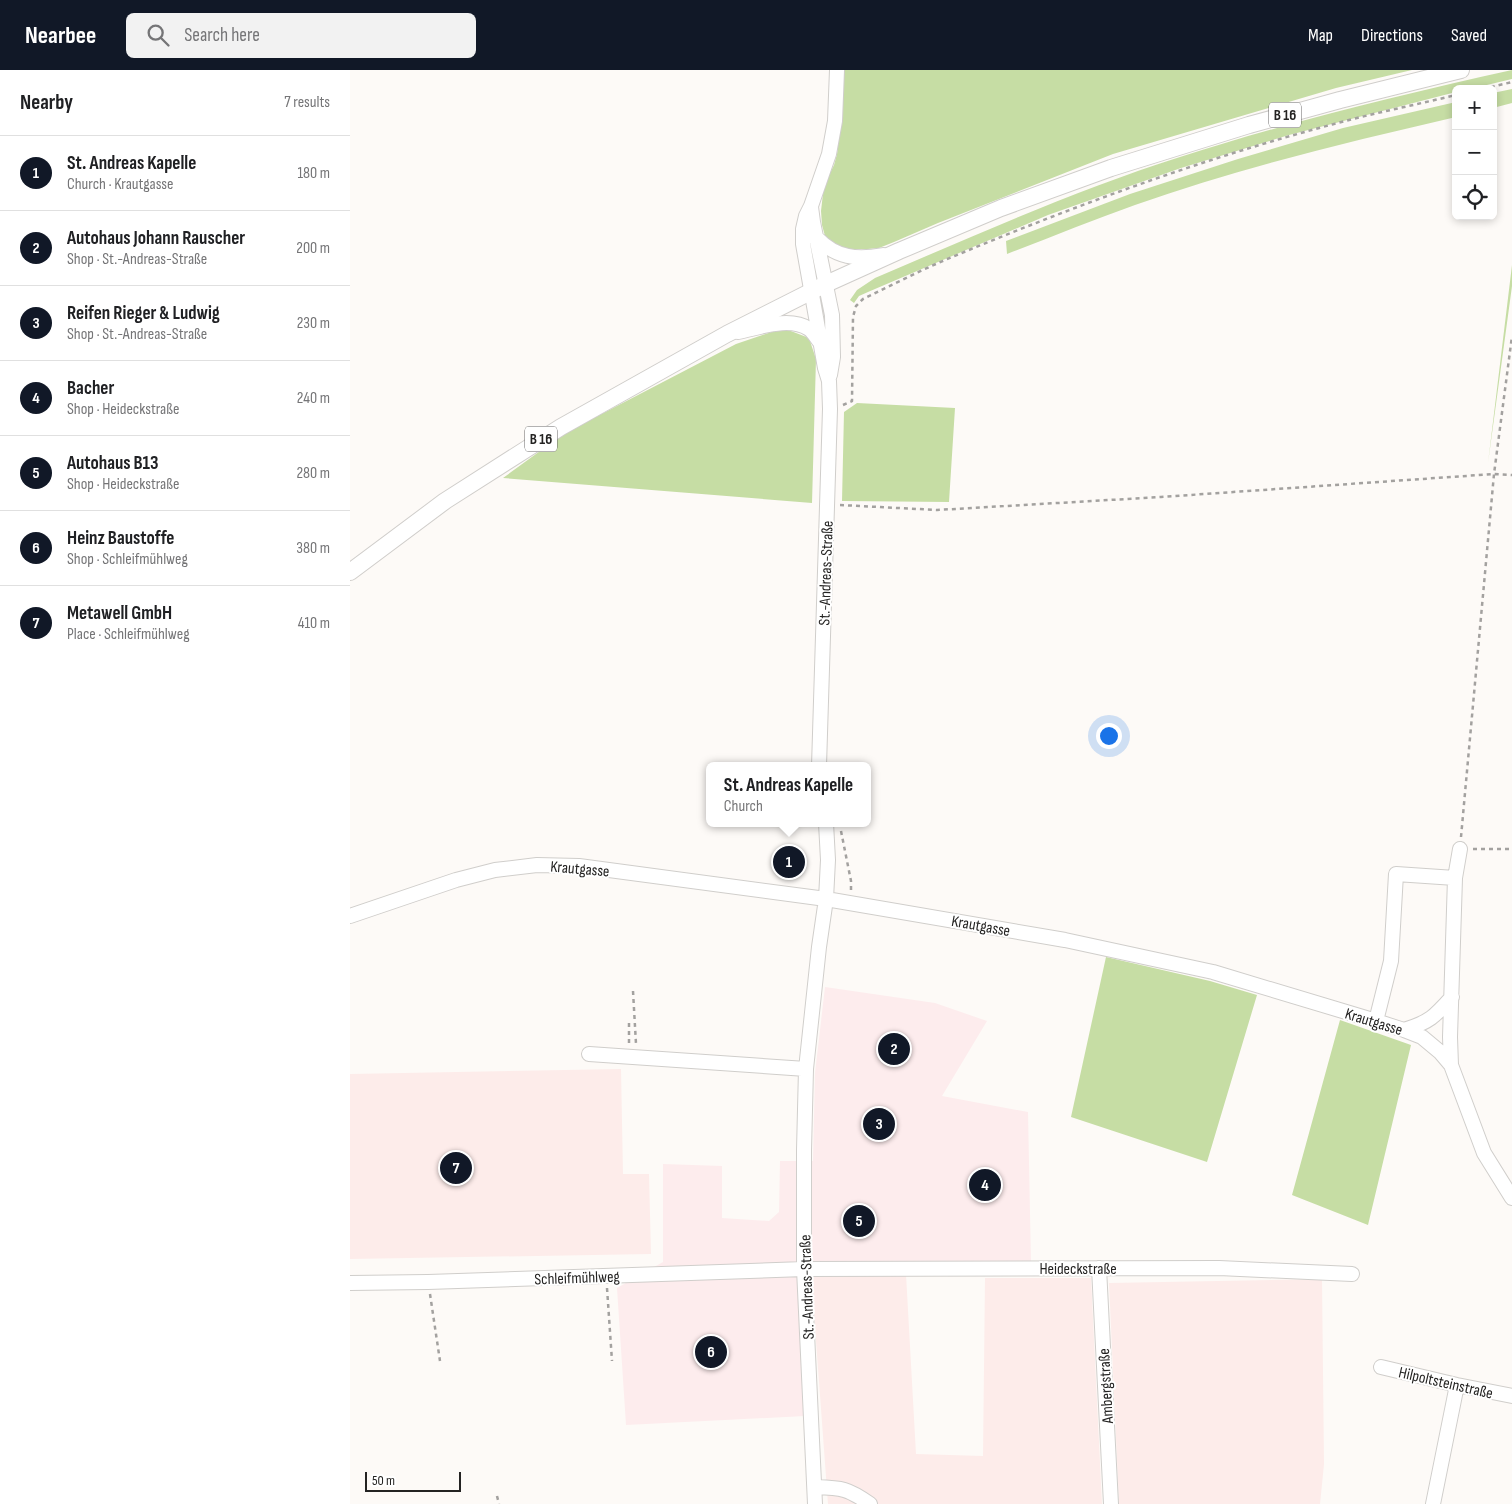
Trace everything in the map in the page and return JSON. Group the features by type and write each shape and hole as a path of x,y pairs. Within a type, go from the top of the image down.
{"main road":[{"name":"B 16","path":"350,572 445,501 561,426 727,334 826,284 899,251 1001,208 1111,168 1249,125 1461,70"}],"street":[{"path":"828,381 803,244 803,228 829,154 835,121 837,70"},
{"path":"811,206 832,316 834,336 832,370 828,381"},
{"path":"817,238 826,247 838,254 871,257 899,251"},
{"path":"727,334 789,324 799,325 808,329 820,342"},
{"name":"St.-Andreas-Straße","path":"819,762 830,409 828,381"},
{"name":"St.-Andreas-Straße","path":"815,1504 804,1269 804,1150 806,1069 818,947 826,899 828,860 826,827"},
{"path":"1451,1065 1455,878 1460,849"},
{"name":"Krautgasse","path":"350,916 456,880 495,870 538,865 579,866 851,903 1066,940 1213,972 1376,1021 1422,1037 1440,1052 1451,1065 1484,1153 1512,1198"},
{"path":"1376,1021 1391,961 1396,874 1455,878"},
{"path":"1404,1030 1422,1024 1436,1014 1452,997"},
{"path":"589,1054 806,1069"},
{"name":"Ambergstraße","path":"1099,1268 1112,1504"},
{"name":"Heideckstraße","path":"804,1269 1219,1268 1352,1274"},
{"name":"Schleifmühlweg","path":"350,1282 428,1282 804,1269"},
{"name":"Hilpoltsteinstraße","path":"1381,1367 1512,1396"},
{"path":"1433,1504 1457,1385"},
{"path":"814,1487 842,1488 855,1493 870,1504"}],"path":[{"path":"1497,86 1512,82"},
{"path":"830,409 852,401 853,317 856,306 862,299 960,254 1136,186 1236,153 1334,124 1452,96"},
{"path":"1512,336 1494,474 1460,849 1512,849"},
{"path":"827,504 937,510 1494,474 1512,475"},
{"path":"841,827 851,881 851,903"},
{"path":"632,1057 633,990"},
{"path":"629,1020 632,1057"},
{"path":"606,1276 612,1361"},
{"path":"428,1282 440,1361"},
{"path":"497,1496 499,1504"}],"shaded area":[{"path":"825,987 935,1003 987,1021 942,1096 1028,1112 1031,1263 796,1264 805,1416 626,1425 617,1288 663,1262 663,1164 722,1166 722,1218 769,1221 779,1212 780,1161 813,1161 815,1073"},
{"path":"621,1069 623,1174 649,1174 651,1254 350,1259 350,1074"},
{"path":"811,1273 906,1274 916,1454 983,1456 985,1278 1091,1278 1102,1504 828,1504"},
{"path":"1322,1279 1324,1464 1320,1504 1119,1504 1109,1283"}],"green space":[{"path":"843,70 1412,70 1336,88 1113,154 879,248 847,249 836,246 825,236 821,211 824,185 837,154 841,121"},
{"path":"1512,70 1512,79 1487,85 1452,85 1452,93 1289,135 1181,168 1048,215 859,296 854,303 850,300 857,290 875,278 1026,214 1103,184 1221,144 1386,99"},
{"path":"1512,89 1512,103 1497,107 1497,92"},
{"path":"1452,103 1452,118 1335,146 1214,179 1119,211 1007,254 1006,241 1130,194 1343,128"},
{"path":"1512,265 1512,286 1488,463"},
{"path":"783,328 809,338 816,359 812,503 503,478 565,433 736,344"},
{"path":"857,403 955,408 949,502 842,501 844,412"},
{"path":"1106,957 1210,981 1257,995 1207,1162 1071,1117"},
{"path":"1340,1020 1411,1045 1368,1225 1292,1195"}],"place":[{"name":"St. Andreas Kapelle","path":"789,862"},
{"name":"Autohaus Johann Rauscher","path":"894,1049"},
{"name":"Reifen Rieger & Ludwig","path":"879,1124"},
{"name":"Metawell GmbH","path":"456,1168"},
{"name":"Bacher","path":"985,1185"},
{"name":"Autohaus B13","path":"859,1221"},
{"name":"Heinz Baustoffe","path":"711,1352"}]}
